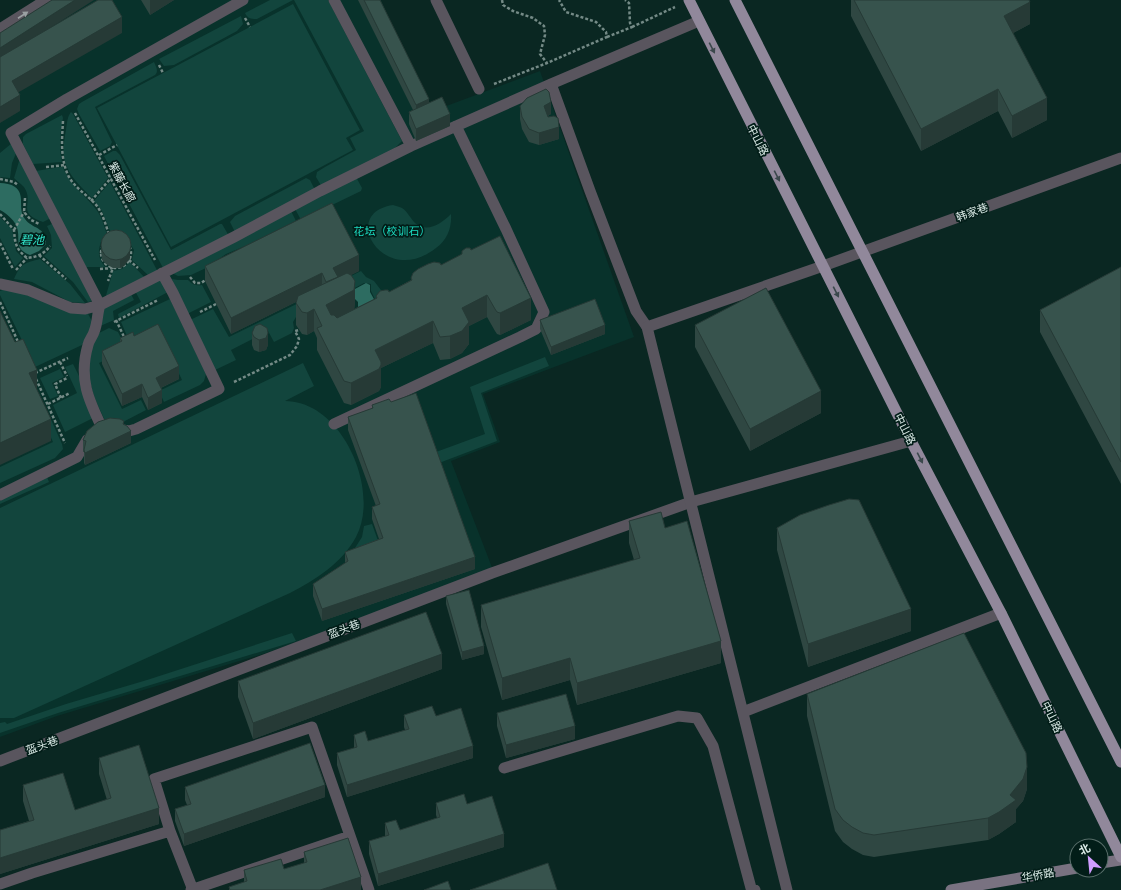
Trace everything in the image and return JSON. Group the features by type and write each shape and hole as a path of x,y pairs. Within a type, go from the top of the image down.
{"main road":[{"name":"中山路","path":"689,0 698,21 911,441 1001,613 1121,858"},
{"path":"737,2 774,77"},
{"path":"785,98 792,112"},
{"path":"803,133 810,147"},
{"path":"820,168 828,182"},
{"path":"870,266 1121,763"},
{"path":"1109,861 1121,858"},
{"name":"华侨路","path":"951,890 1069,869"}],"street":[{"path":"0,30 46,0"},
{"path":"103,430 91,405 87,391 83,363 88,344 94,332 100,305 11,133 66,100 243,0"},
{"path":"334,0 412,146"},
{"path":"436,0 479,90"},
{"path":"0,284 28,290 71,308 85,309 100,305 412,146 698,21"},
{"path":"774,77 785,98"},
{"path":"551,84 636,311 647,327 787,890"},
{"path":"792,112 803,133"},
{"path":"334,424 536,329 544,312 456,126"},
{"path":"810,147 820,168"},
{"name":"韩家巷","path":"647,327 822,266 1121,158"},
{"path":"828,182 870,266"},
{"path":"0,495 77,457 87,440 103,430 114,429 129,431 136,429 218,389 173,293 162,273"},
{"name":"盔头巷","path":"0,761 492,572 691,502 911,441"},
{"path":"743,712 1001,613"},
{"path":"504,768 678,716 697,718 713,746 751,888 755,890"},
{"path":"350,836 192,890 170,831 154,779 312,727 369,890"},
{"path":"3,886 170,831"}],"path":[{"path":"502,0 503,5 513,11 532,18 544,26 545,36 540,54 547,63"},
{"path":"559,0 566,12 596,22 606,32 607,37"},
{"path":"625,0 629,3 630,23 632,28"},
{"path":"479,90 632,28 689,0"},
{"name":"紫藤长廊","path":"66,100 99,155 162,273"},
{"path":"66,100 62,146 63,160 72,181 97,206 110,239"},
{"path":"99,155 117,146"},
{"path":"92,201 111,178"},
{"path":"0,179 14,182 22,188"},
{"path":"23,194 25,200 24,212 14,230 14,239 19,251 27,258"},
{"path":"24,212 31,220 43,225"},
{"path":"0,214 14,230"},
{"path":"120,238 128,244 131,253 130,258 124,266 120,268 113,268 102,260 100,250 110,239 120,238"},
{"path":"0,243 15,272 27,258 39,256 45,252 50,246 50,242"},
{"path":"190,277 195,283 208,279"},
{"path":"94,332 173,293"},
{"path":"0,302 20,345"},
{"path":"115,313 125,340"},
{"path":"218,389 290,355 297,346 299,339 296,331 299,330"},
{"path":"73,459 33,374 77,354 88,344"},
{"path":"60,362 71,385"},
{"path":"61,398 55,384 67,378"},
{"path":"48,404 74,392"}],"shaded area":[{"path":"60,0 381,0 400,44 433,111 540,71 634,337 483,394 500,442 451,461 493,570 409,603 263,654 57,716 0,737 0,38"}],"green space":[{"path":"270,0 293,0 257,19 250,18 246,15 245,13"},
{"path":"294,0 328,0 402,141 393,150 322,187 316,177 317,172 356,150 350,138 364,131"},
{"path":"293,4 360,130 346,138 353,150 171,247 97,108"},
{"path":"241,16 243,24 237,31 174,65 164,66 159,59"},
{"path":"154,62 157,70 155,75 95,107 112,142 110,146 100,151 79,114 77,109 79,104"},
{"path":"71,112 108,178 92,198 71,175 65,161 64,142 67,121"},
{"path":"62,115 60,145 62,162 33,164 23,144 23,137"},
{"path":"12,143 17,151 12,163 10,178 0,177 0,153"},
{"path":"116,151 120,155 171,250 220,224 222,224 229,236 163,268 104,156"},
{"path":"20,158 51,218 43,222 30,215 27,207 27,193 24,187 14,178"},
{"path":"63,167 70,180 94,206 101,218 108,238 101,242 99,249 101,261 105,267 86,267 36,171"},
{"path":"356,177 362,188 361,191 301,220 294,207"},
{"path":"306,178 310,180 315,190 235,232 230,222 235,216"},
{"path":"110,182 158,272 149,276 132,260 134,250 129,242 112,236 102,211 94,201"},
{"name":"花坛（校训石）","path":"393,205 402,208 415,223 424,228 439,224 451,214 450,229 446,237 436,248 417,258 400,260 385,255 374,245 369,233 369,221 377,211"},
{"path":"291,211 296,221 226,254 206,268 191,275 178,276 172,273"},
{"path":"0,217 12,229 16,251 23,258 15,267 0,238"},
{"path":"54,223 92,301 88,302 73,282 44,256 52,248 51,235 47,226"},
{"path":"40,259 70,284 85,303 70,302 32,282 14,279 24,264"},
{"path":"130,262 145,278 105,299 113,271 122,269"},
{"path":"361,271 366,277 374,281 384,294 377,303 371,291 371,284 364,283 353,289 335,284"},
{"path":"160,278 168,292 119,318 118,314 141,302 135,291"},
{"path":"172,279 188,280 195,285 202,285 211,302 187,314 175,290"},
{"path":"7,288 87,312 93,323 87,338 82,345 35,367 0,295 0,291"},
{"path":"131,294 134,300 113,311 114,320 98,327 103,308"},
{"path":"315,295 296,317 293,322 294,328 292,333 274,342 268,331 231,350 236,360 215,370 190,320 213,309 229,337"},
{"path":"170,299 206,374 204,381 200,385 164,402 159,391 182,380 160,333 130,343 121,322"},
{"path":"109,328 118,332 125,346 119,353 99,363 122,409 141,400 146,410 123,422 107,424 92,390 89,362 95,335"},
{"path":"545,357 549,366 481,393 497,441 439,463 436,452 485,434 470,387"},
{"path":"303,363 314,386 285,401 305,405 324,416 339,432 351,451 360,473 363,496 362,518 356,537 343,555 327,570 290,593 14,718 0,718 0,508"},
{"path":"73,364 82,382 93,418 65,432 53,405 77,393 65,367"},
{"path":"60,369 64,377 52,383 58,396 50,399 40,378"},
{"path":"39,393 63,449 55,458 0,483 0,467 53,442 32,397"},
{"path":"47,477 49,482 0,504 0,499"},
{"path":"372,524 381,549 355,548 362,537 364,526"},
{"path":"292,633 296,641 58,713 0,733 0,723 5,722 7,724"}],"water":[{"name":"碧池","path":"0,183 12,185 18,190 25,219 44,234 46,244 39,251 30,255 24,252 19,246 18,230 16,225 9,216 0,210"},
{"path":"366,283 370,285 370,292 375,301 358,311 358,302 354,298 355,289"}],"building":[{"path":"52,0 75,0 0,48 0,33"},
{"path":"98,0 112,0 122,17 12,81 20,95 0,107 0,57"},
{"path":"364,0 380,0 429,99 416,105"},
{"path":"854,0 1029,0 1030,2 1004,16 1047,98 1012,116 998,89 921,129"},
{"path":"546,89 549,92 551,102 544,106 548,117 554,116 558,118 559,127 539,133 529,129 522,117 520,106 527,98"},
{"path":"442,97 450,114 416,129 409,112"},
{"path":"332,203 359,255 333,268 338,277 326,282 322,273 231,318 205,266"},
{"path":"116,230 127,234 131,245 127,256 116,260 105,256 101,245 105,234"},
{"path":"500,236 531,298 500,313 497,312 487,295 462,308 469,322 462,331 450,336 440,337 433,321 375,350 381,362 379,369 351,383 344,381 317,328 322,326 314,309 307,313 302,312 296,303 298,296 347,273 351,275 355,281 354,290 326,305 331,315 334,315 337,318 377,298 376,296 380,291 388,290 389,292 412,280 411,278 413,273 418,269 434,262 440,263 441,265 462,254 462,251 466,248 470,248 471,250"},
{"path":"1121,267 1121,462 1040,310"},
{"path":"766,288 821,391 750,429 695,325"},
{"path":"595,299 605,325 551,347 540,320"},
{"path":"0,311 15,342 23,339 37,370 29,373 51,419 0,443"},
{"path":"158,324 179,366 156,378 162,390 148,398 142,384 122,394 102,351 122,341 120,338 133,332 134,336"},
{"path":"260,324 267,328 268,333 266,338 259,340 254,337 252,333 255,326"},
{"path":"416,393 475,557 322,609 313,584 348,561 345,552 383,538 372,507 380,504 348,417 373,408 372,405 389,399 391,402"},
{"path":"110,418 124,421 123,424 131,431 85,453 84,450 86,441 83,440 87,431 98,422"},
{"path":"849,499 859,500 911,609 808,644 777,528 800,515"},
{"path":"661,512 665,528 687,521 721,641 577,683 570,658 502,678 481,605 640,558 629,521"},
{"path":"469,590 484,646 462,652 446,596"},
{"path":"426,612 442,654 253,723 238,681"},
{"path":"964,633 1026,753 1027,767 1023,779 1010,795 1016,800 988,818 874,835 863,833 843,820 835,809 807,694"},
{"path":"566,694 575,726 506,745 497,713"},
{"path":"432,706 436,716 461,708 473,746 347,785 337,753 357,747 354,735 365,731 368,741 409,729 404,715"},
{"path":"310,743 325,785 184,834 175,809 191,804 185,787"},
{"path":"139,745 159,808 0,858 0,830 34,820 23,785 63,773 75,810 111,798 99,758"},
{"path":"464,794 467,804 492,796 504,834 378,874 369,841 389,835 385,823 396,820 400,830 440,817 436,803"},
{"path":"348,838 361,877 320,890 230,890 229,887 247,881 244,870 281,859 284,869 307,862 304,852"},
{"path":"548,863 557,890 470,890"},
{"path":"448,881 451,890 424,890"}]}
